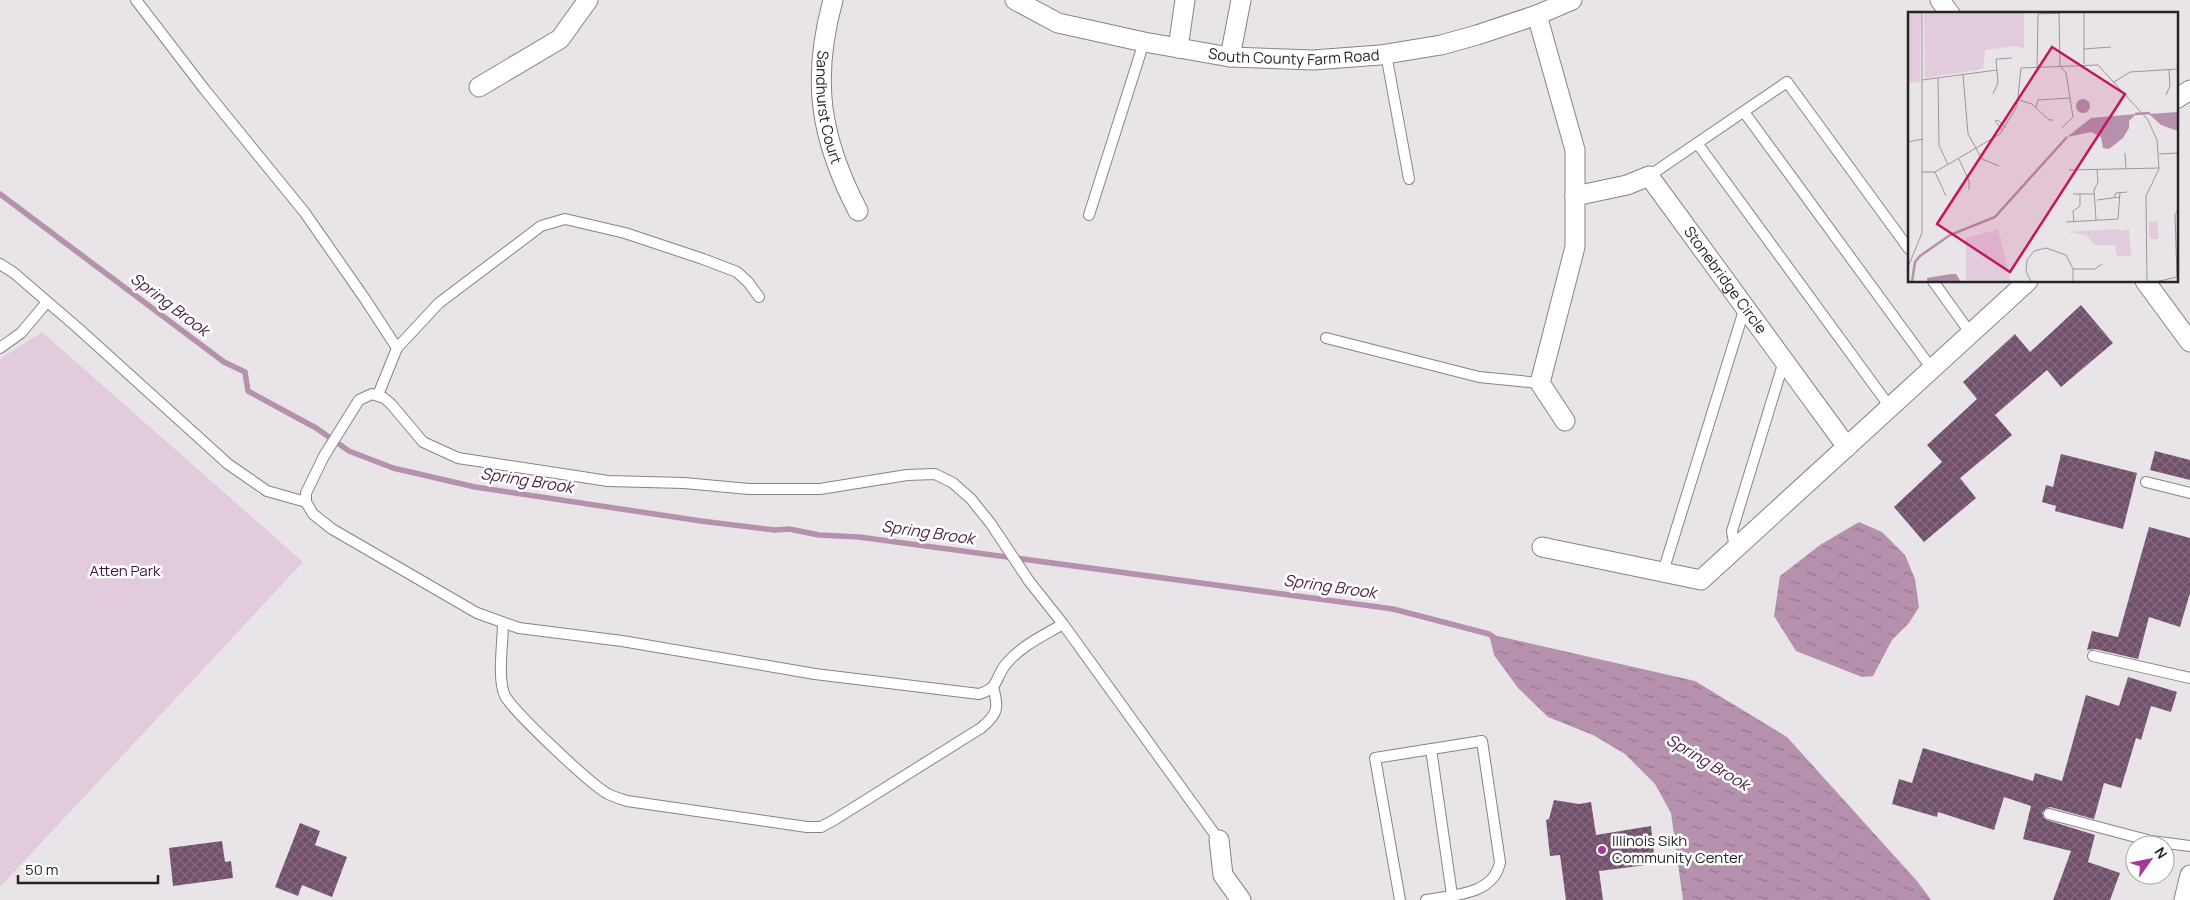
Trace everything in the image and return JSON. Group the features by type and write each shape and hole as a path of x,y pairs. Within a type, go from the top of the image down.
{"street":[{"path":"479,88 560,39 588,0"},
{"name":"Sandhurst Court","path":"833,0 826,26 821,61 824,123 834,158 858,211"},
{"name":"South County Farm Road","path":"1015,0 1058,23 1144,42 1230,57 1313,60 1386,54 1459,40 1537,15 1572,0"},
{"path":"1178,48 1185,0"},
{"path":"1230,57 1240,0"},
{"path":"1940,0 1949,12"},
{"path":"1537,15 1575,150 1575,247 1540,383 1565,421"},
{"path":"2178,98 2190,90"},
{"path":"1574,196 1628,185 1649,176"},
{"name":"Stonebridge Circle","path":"1649,176 1847,447"},
{"path":"1542,547 1701,580 2027,282"},
{"path":"2146,282 2190,342"},
{"path":"1219,840 1223,875 1241,900"},
{"path":"2184,900 2190,875"}],"lane":[{"path":"136,0 205,90 305,213 397,348"},
{"path":"1089,215 1144,42"},
{"path":"1386,54 1409,179"},
{"path":"1649,176 1787,82 1908,248"},
{"path":"1744,112 1932,369"},
{"path":"1697,144 1890,408"},
{"path":"378,395 397,348 439,303 541,226 565,219 625,233 737,272 748,282 759,297"},
{"path":"0,264 14,273 228,464 267,491 306,502"},
{"path":"1934,282 1971,334"},
{"path":"0,348 21,333 47,302"},
{"path":"1663,572 1744,307"},
{"path":"1326,338 1479,377 1509,382 1540,383"},
{"path":"1735,549 1732,531 1784,361"},
{"path":"1063,624 1022,648 1005,665 993,687 989,691 979,694 835,676 622,641 519,628 478,613 332,529 313,514 306,502 306,493 324,456 358,400 372,394 378,395 391,404 423,442 458,458 608,481 684,483 749,489 820,490 907,475 935,474 953,483 971,498 1006,545 1029,581 1063,624 1219,840"},
{"path":"2146,482 2190,493"},
{"path":"504,623 501,680 505,695 519,713 591,781 608,794 626,801 807,827 821,827 834,820 981,728 991,720 996,712 997,702 993,687"},
{"path":"2093,656 2190,678"},
{"path":"1400,900 1375,758 1482,741 1500,862 1499,871 1489,883 1468,896 1452,895 1426,900"},
{"path":"1431,749 1452,895"},
{"path":"2049,814 2151,841 2190,846"}],"green space":[{"name":"Atten Park","path":"42,332 303,562 0,887 0,359"}],"water":[{"path":"1859,522 1882,532 1905,555 1915,579 1919,607 1909,623 1892,640 1873,676 1862,677 1796,651 1774,616 1780,576 1820,545"},
{"path":"1489,634 1695,681 1787,737 1917,881 1931,900 1683,900 1671,813 1655,784 1625,754 1593,735 1548,717 1518,688 1494,655"}],"building":[{"path":"2081,305 2113,343 2061,387 2047,370 1995,415 2012,435 1960,478 1976,498 1924,542 1894,507 1942,462 1927,445 1977,399 1963,382 2015,334 2030,352"},
{"path":"2155,451 2190,460 2190,480 2150,470"},
{"path":"2061,454 2137,473 2123,529 2055,511 2056,506 2042,502 2046,485 2053,487"},
{"path":"2149,527 2190,538 2190,593 2180,627 2149,617 2138,659 2095,649 2087,650 2092,631 2118,637"},
{"path":"2128,677 2177,692 2171,712 2151,706 2141,740 2136,738 2121,788 2104,783 2094,819 2050,807 2042,813 2047,820 2095,835 2088,862 2120,873 2110,900 2053,900 2071,851 2023,839 2031,806 2004,797 1994,830 1938,812 1937,817 1892,804 1899,779 1912,783 1923,748 2033,781 2035,773 2062,781 2086,695 2119,706"},
{"name":"Illinois Sikh Community Center","path":"1554,800 1579,804 1591,802 1596,835 1651,826 1655,864 1599,871 1603,900 1566,900 1560,855 1550,856 1546,820 1549,819"},
{"path":"300,823 320,831 315,845 347,857 332,897 302,885 298,896 275,887"},
{"path":"222,841 225,862 231,861 233,878 173,886 169,848"}],"waterway":[{"name":"Spring Brook","path":"0,194 224,362 245,372 248,391 316,428 349,451 393,468 475,487 701,521 775,530 789,529 819,535 859,537 1393,609 1489,634 1495,638"}],"place":[{"name":"Illinois Sikh Community Center","path":"1602,850"}]}
